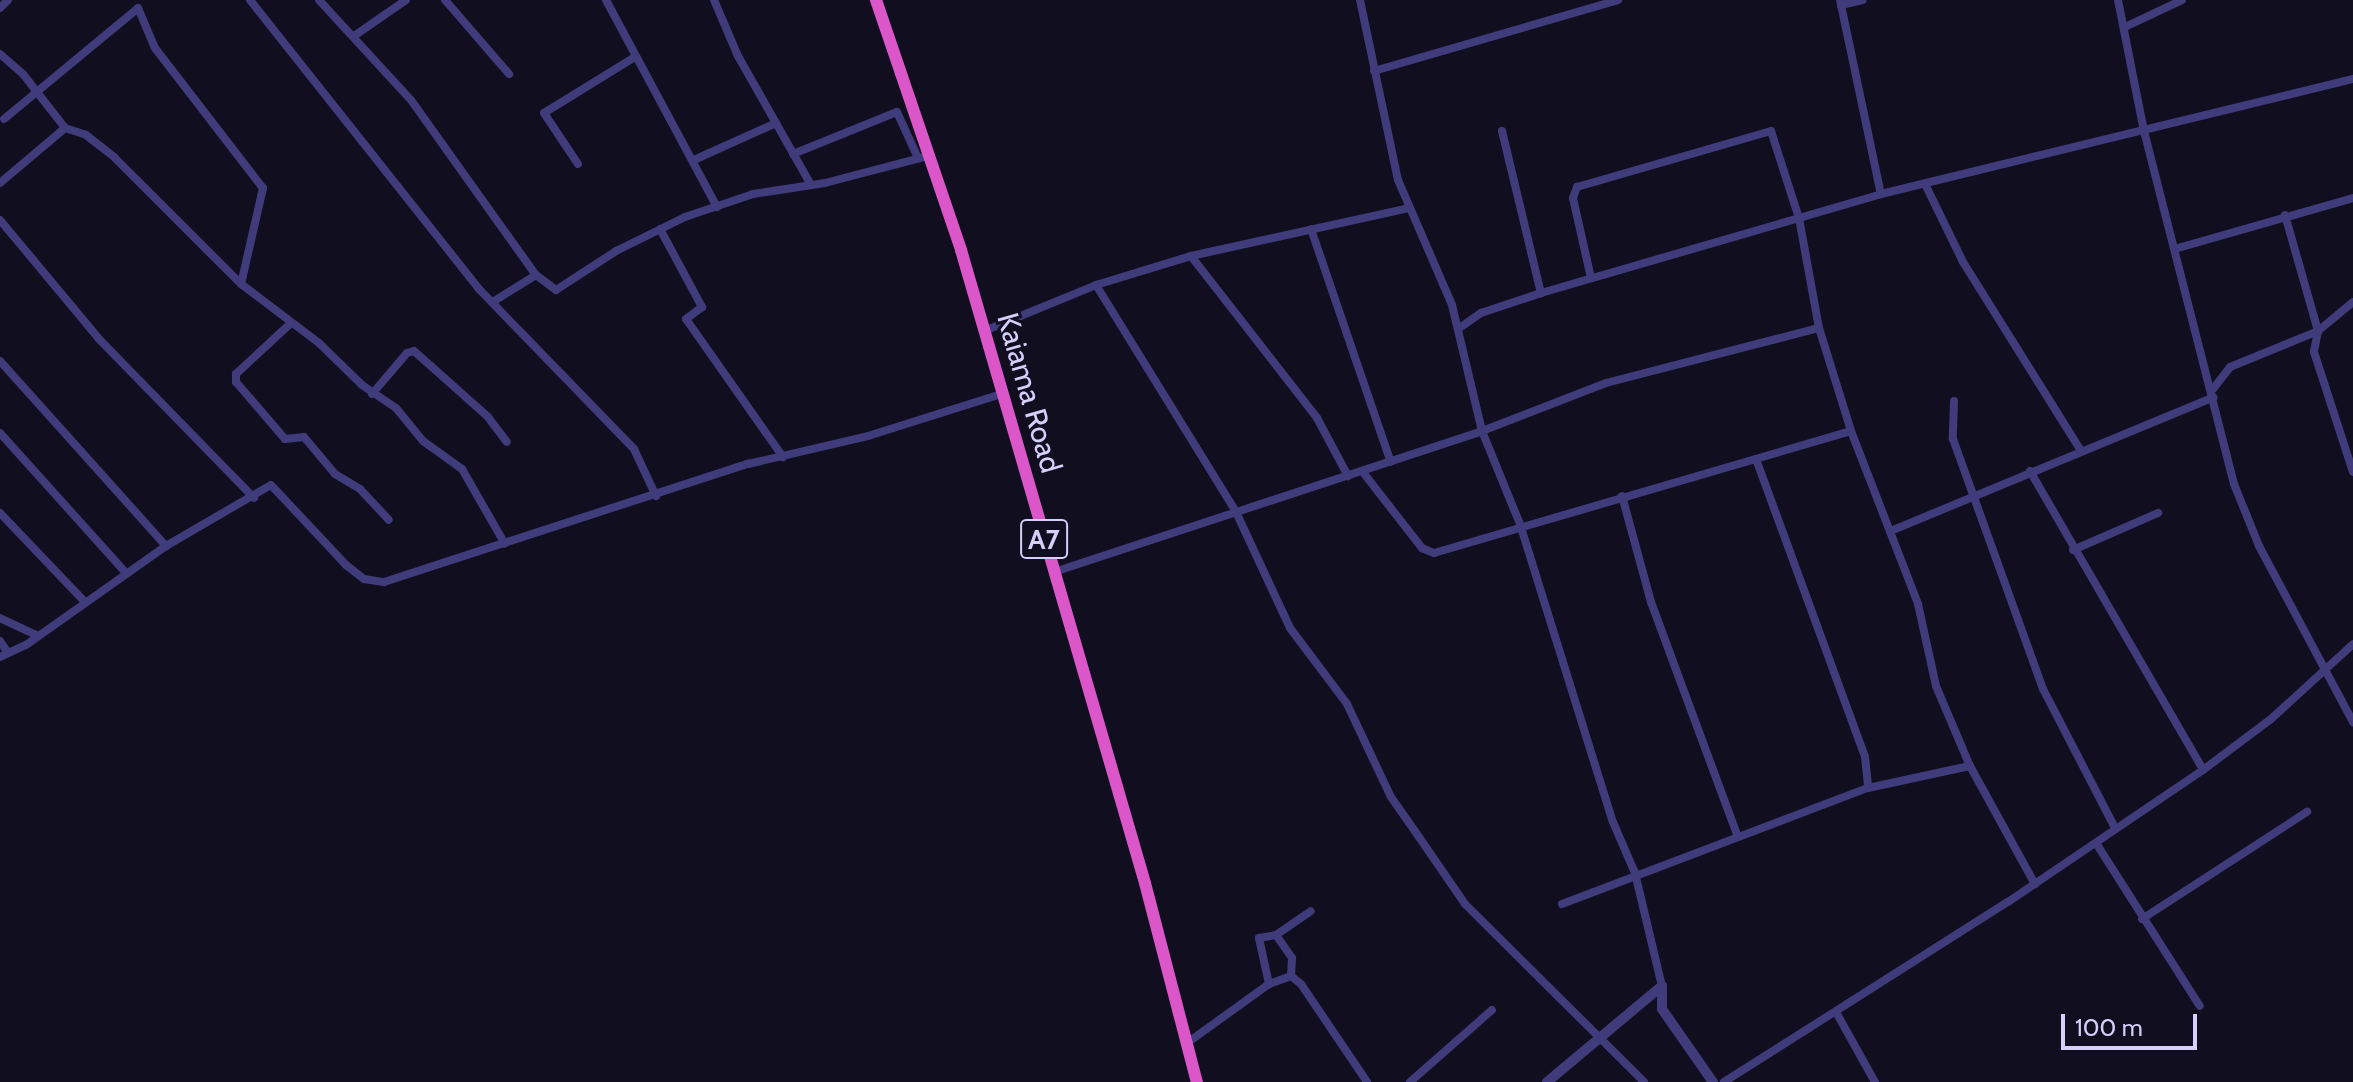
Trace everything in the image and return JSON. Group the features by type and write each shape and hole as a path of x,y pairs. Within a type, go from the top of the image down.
{"highway":[{"name":"Kaiama Road","path":"876,0 923,157 984,331 1197,1082"}],"street":[{"path":"0,8 8,0"},
{"path":"250,0 494,301 634,449 656,496"},
{"path":"319,0 354,36 385,77 411,100 536,275 556,290 660,229 717,207 753,194 811,185 923,157 897,112 793,154"},
{"path":"354,36 406,0"},
{"path":"445,0 509,74"},
{"path":"606,0 635,57 696,159 717,207"},
{"path":"714,0 811,185"},
{"path":"1360,0 1398,180 1458,329 1482,431 1520,524 1613,822 1635,873 1662,986 1662,1009 1713,1082"},
{"path":"1374,71 1618,0"},
{"path":"1862,0 1841,2 1881,194"},
{"path":"2118,0 2144,131 2178,248 2239,497 2323,670 2353,722"},
{"path":"2125,27 2182,0"},
{"path":"4,119 138,8 155,48 263,188 241,284"},
{"path":"0,54 37,91 65,128 86,135 114,157 241,284 372,394 396,408 423,441 470,477 505,544"},
{"path":"578,164 544,113 635,57"},
{"path":"1458,329 1481,313 1541,293 1881,194 1926,186 2353,79"},
{"path":"696,159 776,123"},
{"path":"0,183 65,128"},
{"path":"1502,131 1541,293"},
{"path":"1591,278 1573,198 1585,183 1771,131 1799,218 1819,328 1851,431 1893,530 1918,604 1936,686 1970,766 2035,884"},
{"path":"1926,186 1963,262 2080,449"},
{"path":"2178,248 2353,198"},
{"path":"984,331 1096,285 1191,256 1409,208"},
{"path":"2285,215 2318,331 2314,352 2353,472"},
{"path":"0,220 99,339 254,498"},
{"path":"660,229 702,307 686,319 783,457"},
{"path":"1311,229 1391,462"},
{"path":"1191,256 1317,418 1348,476"},
{"path":"494,301 536,275"},
{"path":"1096,285 1236,512 1290,628 1330,677 1391,797 1465,904 1601,1034 1644,1082"},
{"path":"1893,530 2214,393 2230,367 2318,331 2353,302"},
{"path":"291,323 236,374 236,382 285,439 304,437 335,474 360,489 389,520"},
{"path":"1054,572 1236,512 1306,485 1348,476 1482,431 1606,383 1819,328"},
{"path":"372,394 414,351 488,417 507,442"},
{"path":"0,361 166,546"},
{"path":"0,641 4,655 38,636 166,546 254,498 271,485 364,579 384,582 783,457 1001,394"},
{"path":"1954,401 1953,439 2043,689 2115,828"},
{"path":"1362,471 1379,499 1427,551 1465,546 1520,524 1851,431"},
{"path":"0,433 126,573"},
{"path":"1756,459 1865,757 1868,788"},
{"path":"2030,471 2203,770"},
{"path":"1622,496 1651,602 1737,834"},
{"path":"0,513 85,602"},
{"path":"2073,550 2158,513"},
{"path":"0,618 38,636"},
{"path":"1724,1082 2035,884 2203,770 2271,719 2353,644"},
{"path":"1562,904 1737,834 1868,788 1970,766"},
{"path":"2142,919 2307,812"},
{"path":"2096,843 2200,1006"},
{"path":"1269,984 1258,942 1264,935 1276,935 1311,911"},
{"path":"1276,935 1292,958 1291,976"},
{"path":"1187,1043 1269,984 1291,976"},
{"path":"1291,976 1301,984 1367,1082"},
{"path":"1547,1082 1662,986"},
{"path":"1410,1082 1492,1010"},
{"path":"1836,1012 1875,1082"}]}
